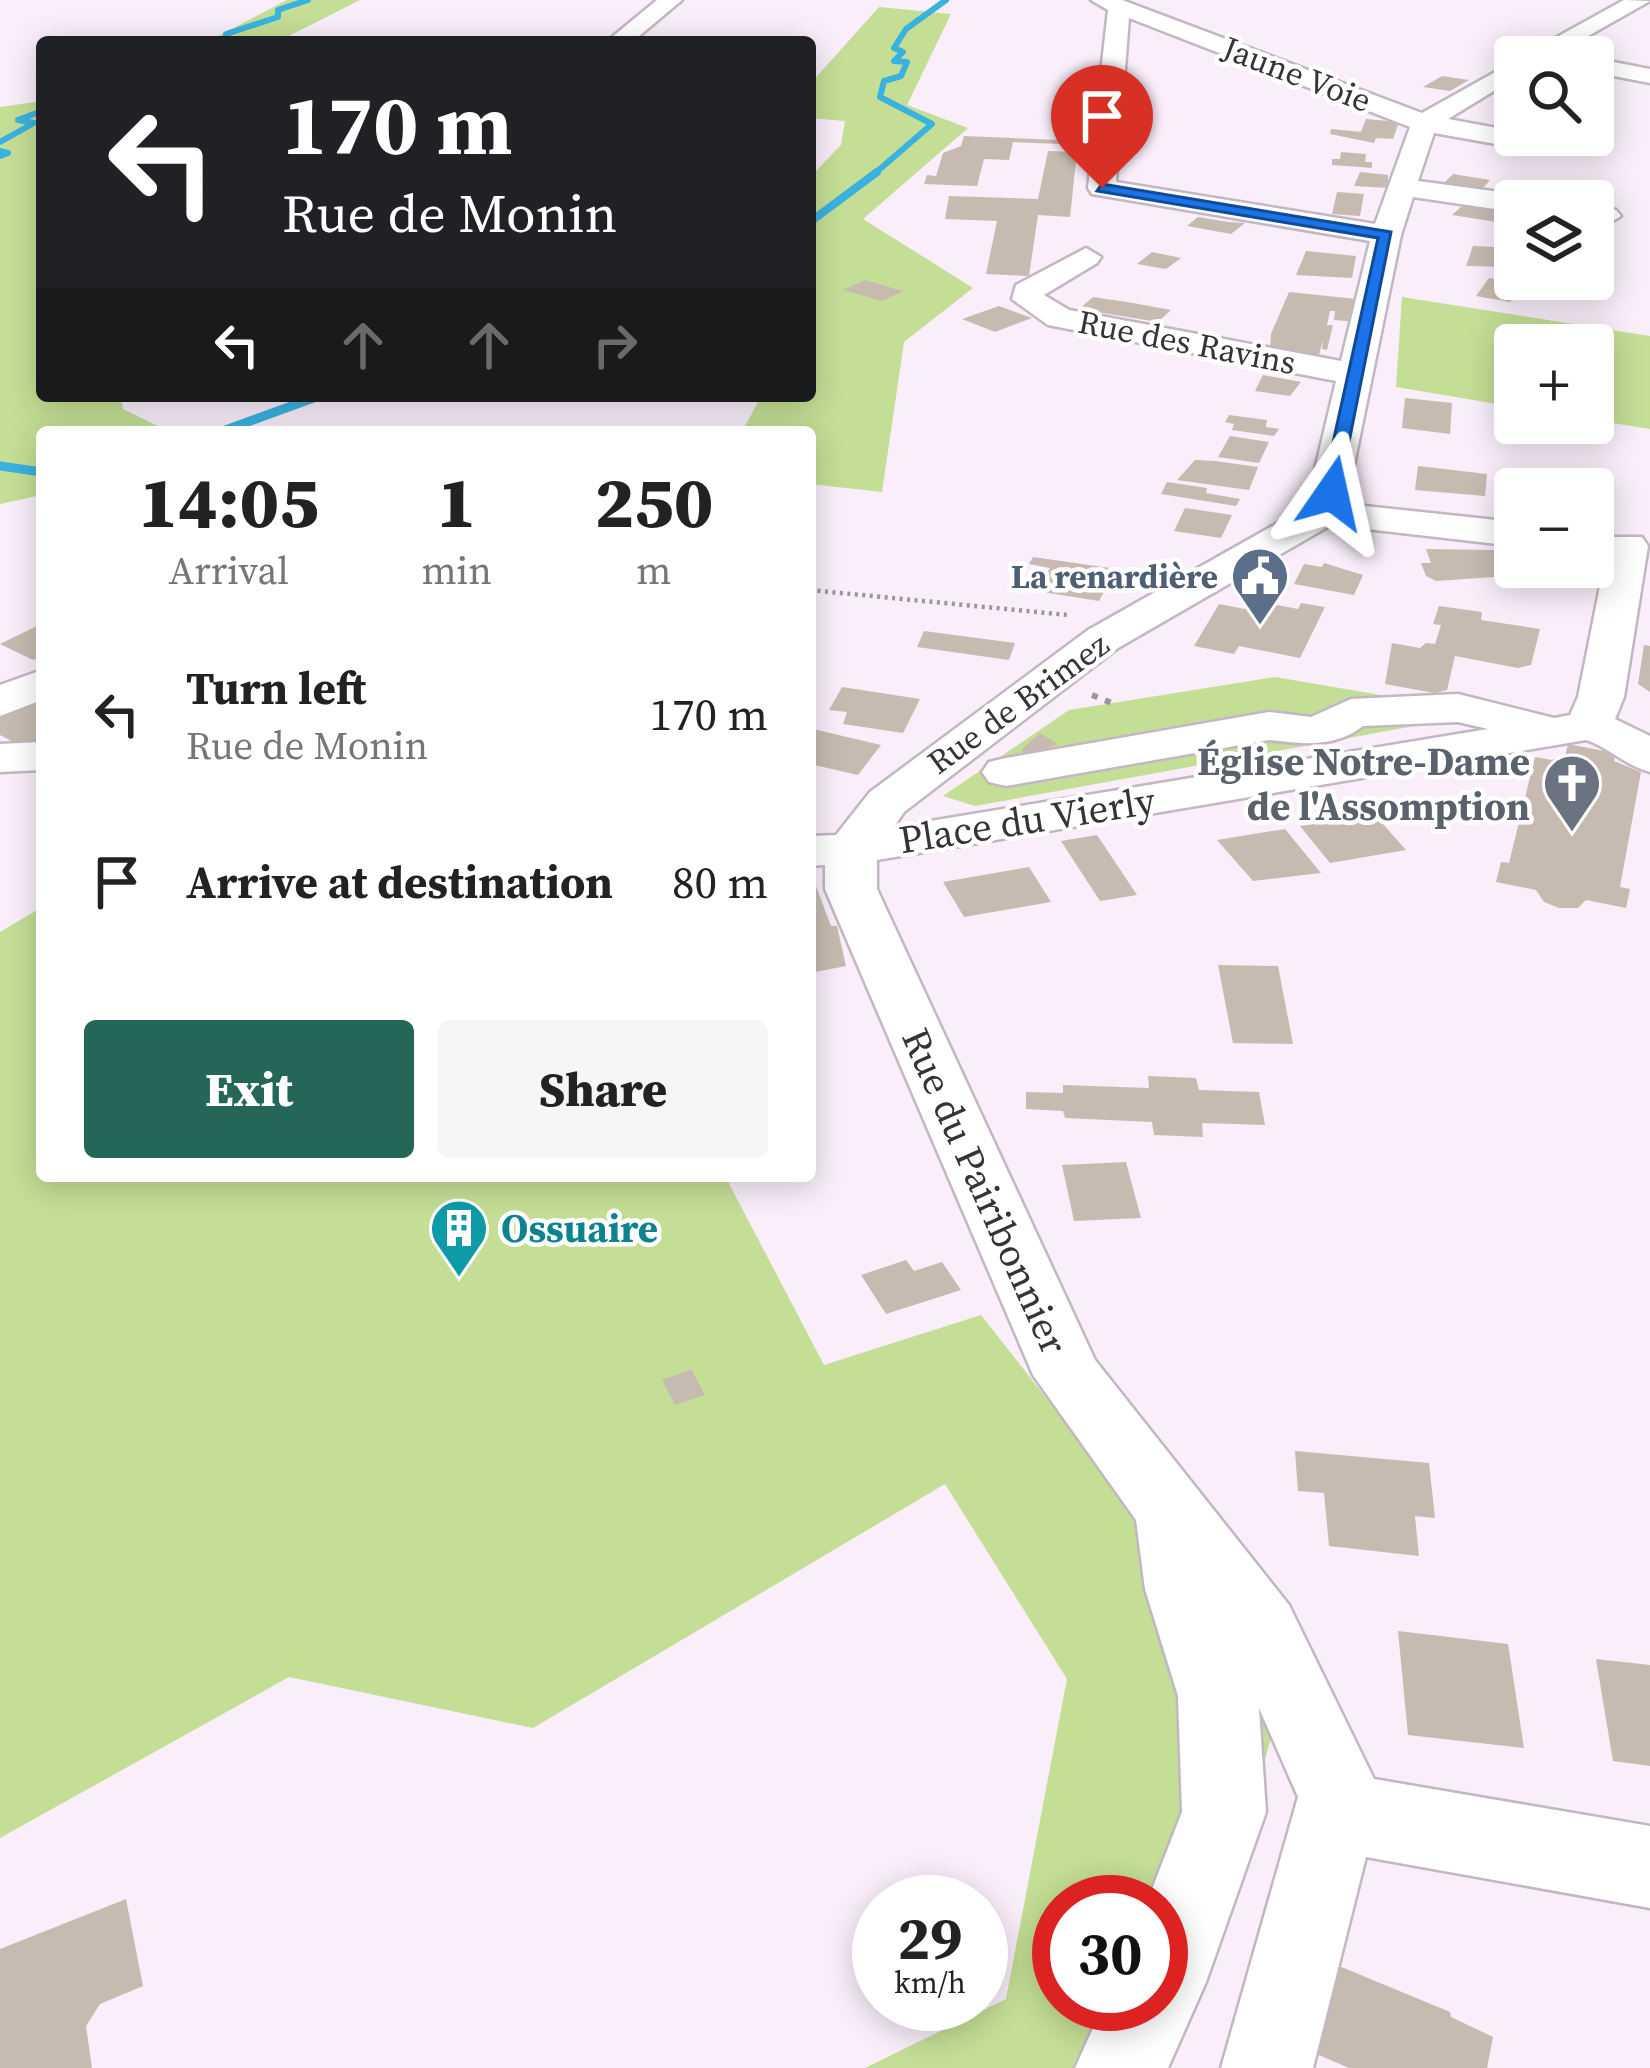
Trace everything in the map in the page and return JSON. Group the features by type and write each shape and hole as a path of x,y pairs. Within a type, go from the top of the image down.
{"street":[{"path":"625,36 670,0"},
{"path":"1577,36 1640,0"},
{"path":"1111,3 1096,227 1187,200 1386,235"},
{"name":"Jaune Voie","path":"1111,3 1424,123 1494,135"},
{"path":"1614,68 1650,76"},
{"path":"1494,83 1424,123 1386,235 1324,514 1494,532"},
{"path":"1402,187 1494,200"},
{"path":"1147,223 1187,200"},
{"name":"Rue des Ravins","path":"1096,227 1027,292 1028,299 1059,318 1355,374"},
{"name":"Rue de Brimez","path":"831,850 992,719 1122,628 1324,514"},
{"path":"1573,728 1600,697 1624,545"},
{"path":"0,702 36,686"},
{"path":"1006,772 1269,726 1312,731 1337,724 1351,713 1458,708 1622,737 1650,758"},
{"name":"Place du Vierly","path":"831,850 1573,728"},
{"path":"0,758 36,756"},
{"name":"Rue du Pairibonnier","path":"831,850 1067,1375 1262,1629 1338,1804"},
{"path":"1172,1508 1183,1589 1218,1696 1224,1812 1188,1909"},
{"path":"1267,2068 1338,1804 1650,1867"},
{"path":"1121,2068 1138,2031"}],"path":[{"path":"816,591 1077,616 1122,628"}],"green space":[{"path":"287,0 360,0 289,36 218,36"},
{"path":"879,7 951,14 907,105 968,128 863,219 973,288 904,342 882,492 816,485 816,426 745,426 758,402 816,402 816,171 841,145 845,121 816,119 816,77"},
{"path":"36,102 36,402 122,402 123,409 158,426 36,426 36,496 0,504 0,107"},
{"path":"1402,297 1574,324 1494,324 1494,403 1396,387"},
{"path":"1614,330 1650,336 1650,429 1614,423"},
{"path":"1275,677 1486,713 975,806 943,796 1069,710"},
{"path":"36,911 36,1182 728,1182 824,1365 981,1315 1282,1698 1219,1927 1188,2006 1188,1875 1032,1875 1032,2031 1178,2031 1164,2068 865,2068 941,2031 1008,2031 1008,1989 1067,1679 945,1484 533,1728 289,1677 0,1838 0,932"}],"building":[{"path":"1442,76 1469,80 1450,91 1423,87"},
{"path":"1366,119 1399,122 1393,139 1376,138 1374,143 1330,134 1331,129 1361,132"},
{"path":"964,136 1085,137 1084,145 1013,142 1009,160 984,159 977,186 924,184 927,175 936,176 943,153 961,146"},
{"path":"1048,151 1077,152 1070,217 1038,215 1029,276 986,274 997,221 945,219 949,196 1038,199"},
{"path":"1341,152 1366,154 1365,162 1372,162 1372,168 1332,165"},
{"path":"1360,172 1388,175 1388,188 1354,186"},
{"path":"1453,174 1490,180 1480,191 1441,186"},
{"path":"1337,192 1364,194 1360,216 1332,214"},
{"path":"1462,206 1494,211 1494,222 1452,215"},
{"path":"1198,217 1245,223 1231,234 1187,226"},
{"path":"1473,246 1494,247 1494,267 1466,266"},
{"path":"1306,251 1356,256 1352,278 1296,275"},
{"path":"1152,252 1181,258 1166,269 1137,264"},
{"path":"1489,278 1494,279 1494,299 1476,296"},
{"path":"865,280 903,291 882,301 843,290"},
{"path":"1289,292 1366,300 1358,322 1334,320 1335,311 1330,311 1327,325 1333,325 1327,350 1322,349 1323,340 1319,355 1270,351 1271,334"},
{"path":"1093,297 1171,310 1158,322 1079,309"},
{"path":"999,306 1032,318 995,332 962,319"},
{"path":"1263,375 1301,382 1290,396 1255,391"},
{"path":"1405,398 1452,403 1450,434 1402,428"},
{"path":"1229,415 1267,420 1266,427 1279,429 1274,436 1232,430 1234,424 1225,422"},
{"path":"1230,436 1269,442 1259,463 1218,457"},
{"path":"1195,460 1258,467 1249,490 1177,480"},
{"path":"1418,466 1487,474 1485,496 1415,490"},
{"path":"1167,482 1240,499 1236,506 1161,494"},
{"path":"1185,508 1232,515 1221,538 1174,531"},
{"path":"1426,549 1494,550 1494,577 1436,581 1426,576 1421,563 1431,563"},
{"path":"1033,557 1110,568 1103,583 1108,584 1099,601 1036,591 1050,568 1029,564"},
{"path":"1324,563 1363,575 1354,595 1294,584 1304,564 1322,567"},
{"name":"La renardière","path":"1251,600 1298,609 1301,603 1325,607 1300,658 1239,646 1234,654 1194,646 1219,604 1245,609"},
{"path":"1439,606 1482,612 1481,620 1540,629 1531,665 1518,668 1455,656 1447,690 1434,693 1385,684 1392,643 1420,648 1435,644 1441,625 1433,624"},
{"path":"36,626 36,659 0,644"},
{"path":"924,631 1015,643 1009,660 917,647"},
{"path":"1644,645 1650,646 1650,692 1638,684"},
{"path":"842,687 920,699 903,733 843,724 847,712 829,710"},
{"path":"36,698 36,743 24,748 0,735 0,717"},
{"path":"816,730 881,745 858,775 816,765"},
{"path":"1040,733 1057,744 1025,759 1022,749"},
{"name":"Église Notre-Dame de l'Assomption","path":"1568,744 1615,753 1614,761 1641,772 1620,887 1630,889 1626,908 1586,900 1578,908 1559,908 1544,902 1536,890 1496,882 1501,862 1509,863 1535,757 1565,756"},
{"path":"1374,814 1406,850 1330,863 1300,826"},
{"path":"1285,829 1321,873 1253,881 1217,840"},
{"path":"1097,835 1137,895 1100,901 1061,841"},
{"path":"1029,867 1051,902 964,917 943,882"},
{"path":"816,886 831,926 837,926 846,966 816,972"},
{"path":"1218,965 1278,966 1293,1044 1233,1043"},
{"path":"1148,1076 1196,1078 1199,1090 1259,1092 1265,1125 1202,1123 1203,1137 1154,1135 1152,1122 1065,1118 1063,1111 1026,1109 1026,1092 1063,1093 1063,1085 1149,1088"},
{"path":"1126,1162 1141,1218 1074,1221 1062,1165"},
{"path":"906,1260 914,1271 942,1262 961,1290 886,1314 861,1275"},
{"path":"691,1369 705,1395 675,1405 662,1380"},
{"path":"1295,1451 1429,1463 1435,1518 1415,1516 1419,1556 1329,1546 1324,1493 1298,1491"},
{"path":"1398,1631 1508,1644 1524,1748 1408,1735"},
{"path":"1596,1659 1650,1665 1650,1766 1613,1761"},
{"path":"126,1899 143,1986 100,2004 86,2026 92,2068 0,2068 0,1949"},
{"path":"1327,1961 1450,2012 1451,2017 1493,2037 1487,2068 1349,2068 1305,2049"}],"waterway":[{"path":"226,36 308,0"},
{"path":"873,175 932,124 880,97 884,81 901,76 907,62 894,61 903,52 894,48 906,29 946,0"},
{"path":"0,142 34,123 18,120 36,113"},
{"path":"0,151 8,153 0,156"},
{"path":"873,175 877,172"},
{"path":"816,218 873,175"},
{"path":"236,426 302,402"},
{"path":"0,466 36,471"}],"place":[{"name":"La renardière","path":"1260,627"},
{"name":"Église Notre-Dame de l'Assomption","path":"1572,834"},
{"name":"Ossuaire","path":"459,1279"}],"route":[{"path":"1102,188 1386,235 1332,493"}]}
